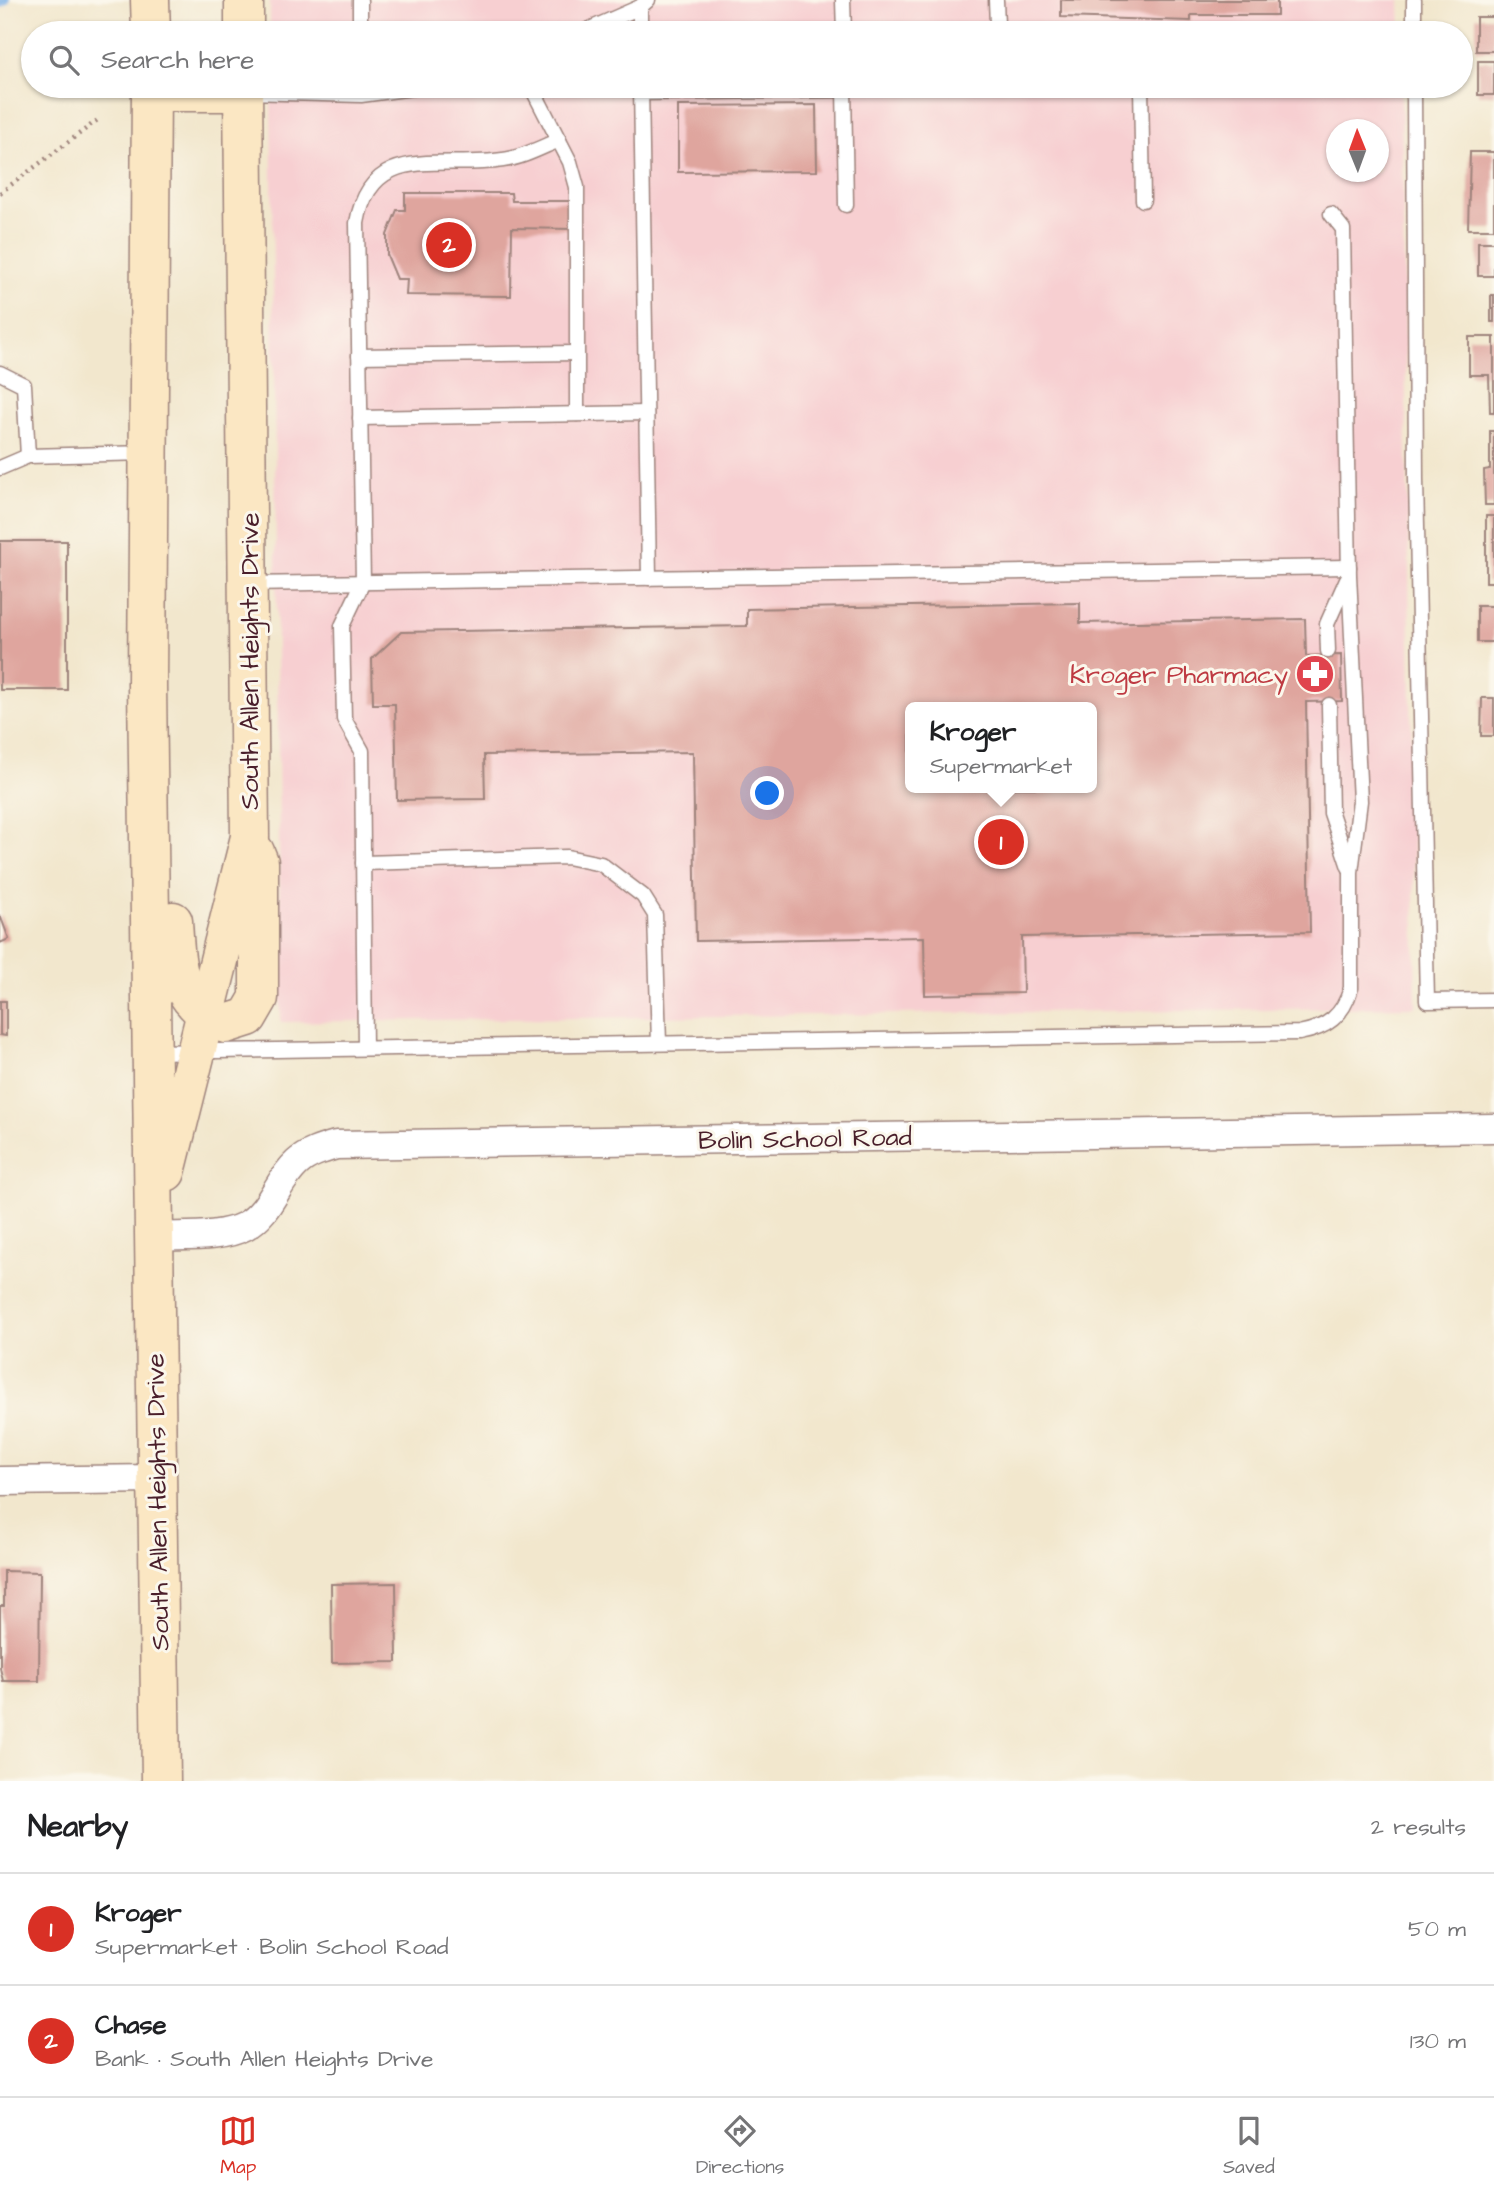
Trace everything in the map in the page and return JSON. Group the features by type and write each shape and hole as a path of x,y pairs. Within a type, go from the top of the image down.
{"main road":[{"path":"150,0 151,21"},
{"path":"244,0 244,21"},
{"name":"South Allen Heights Drive","path":"152,98 148,724 161,1781"},
{"name":"South Allen Heights Drive","path":"153,1230 197,1051 216,1018 250,837 243,98"},
{"path":"148,724 167,787 177,971 184,991 216,1018"}],"street":[{"name":"Bolin School Road","path":"153,1230 232,1231 246,1226 264,1212 296,1164 314,1152 336,1145 1494,1128"},
{"path":"0,1482 156,1479"}],"lane":[{"path":"360,0 360,21"},
{"path":"843,0 844,21"},
{"path":"996,0 998,21"},
{"path":"1414,0 1414,21"},
{"path":"606,21 644,3"},
{"path":"642,21 644,3"},
{"path":"537,98 570,162 577,187 577,414"},
{"path":"641,98 649,578"},
{"path":"844,98 846,205"},
{"path":"1141,98 1143,200"},
{"path":"1414,98 1417,493 1427,1001 1494,1000"},
{"path":"365,1048 362,751 344,719 342,626 363,582 357,222 364,194 372,181 397,167 505,160 559,140"},
{"path":"151,1052 1314,1031 1328,1025 1347,1002 1351,988 1351,872 1360,801 1349,571 1343,229 1331,214"},
{"path":"359,356 576,353"},
{"path":"0,373 24,385 28,456"},
{"path":"360,418 646,413"},
{"path":"0,468 28,456 149,453"},
{"path":"249,583 1349,571"},
{"path":"1328,651 1327,624 1349,571"},
{"path":"1329,705 1331,813 1351,872"},
{"path":"363,863 567,856 601,864 643,896 655,915 659,1043"},
{"path":"216,1018 259,1050"}],"path":[{"path":"0,193 99,119"}],"shaded area":[{"path":"270,0 1400,0 1401,21 270,21"},
{"path":"271,98 1401,98 1416,1007 281,1022"}],"building":[{"path":"1061,0 1277,0 1277,15 1191,15 1191,21 1061,17"},
{"path":"1476,17 1494,17 1494,51 1476,51"},
{"path":"1478,61 1494,61 1494,95 1478,95"},
{"path":"816,105 817,171 678,172 678,106"},
{"path":"1470,152 1494,152 1494,229 1468,229"},
{"path":"405,193 511,193 512,201 574,201 574,229 512,228 511,296 406,295 407,279 397,279 387,255 387,235 397,210 405,210"},
{"path":"1478,242 1494,242 1494,276 1478,276"},
{"path":"1491,295 1494,295 1494,322 1491,322"},
{"path":"1469,337 1494,337 1494,412 1490,412 1489,375 1469,375"},
{"path":"1490,431 1494,431 1494,505 1485,505 1484,470 1490,469"},
{"path":"1486,516 1494,516 1494,582 1486,582"},
{"path":"0,541 67,541 67,690 0,690"},
{"path":"1080,603 1080,623 1305,619 1306,656 1341,655 1342,701 1306,702 1310,932 1022,937 1023,993 925,995 924,937 696,941 693,752 484,755 485,799 397,800 395,704 373,704 372,659 401,632 747,626 747,609"},
{"path":"1477,606 1494,606 1494,642 1477,642"},
{"path":"1482,698 1494,698 1494,736 1481,736"},
{"path":"0,915 9,939 0,943"},
{"path":"0,1001 6,1001 6,1036 0,1035"},
{"path":"4,1571 40,1572 39,1681 3,1681 0,1668 0,1606 4,1606"},
{"path":"396,1583 397,1662 332,1663 331,1584"}],"waterway":[{"path":"0,3 5,0"}],"place":[{"name":"Chase","path":"449,245"},
{"name":"Kroger Pharmacy","path":"1315,674"},
{"name":"Kroger","path":"1001,842"}]}
